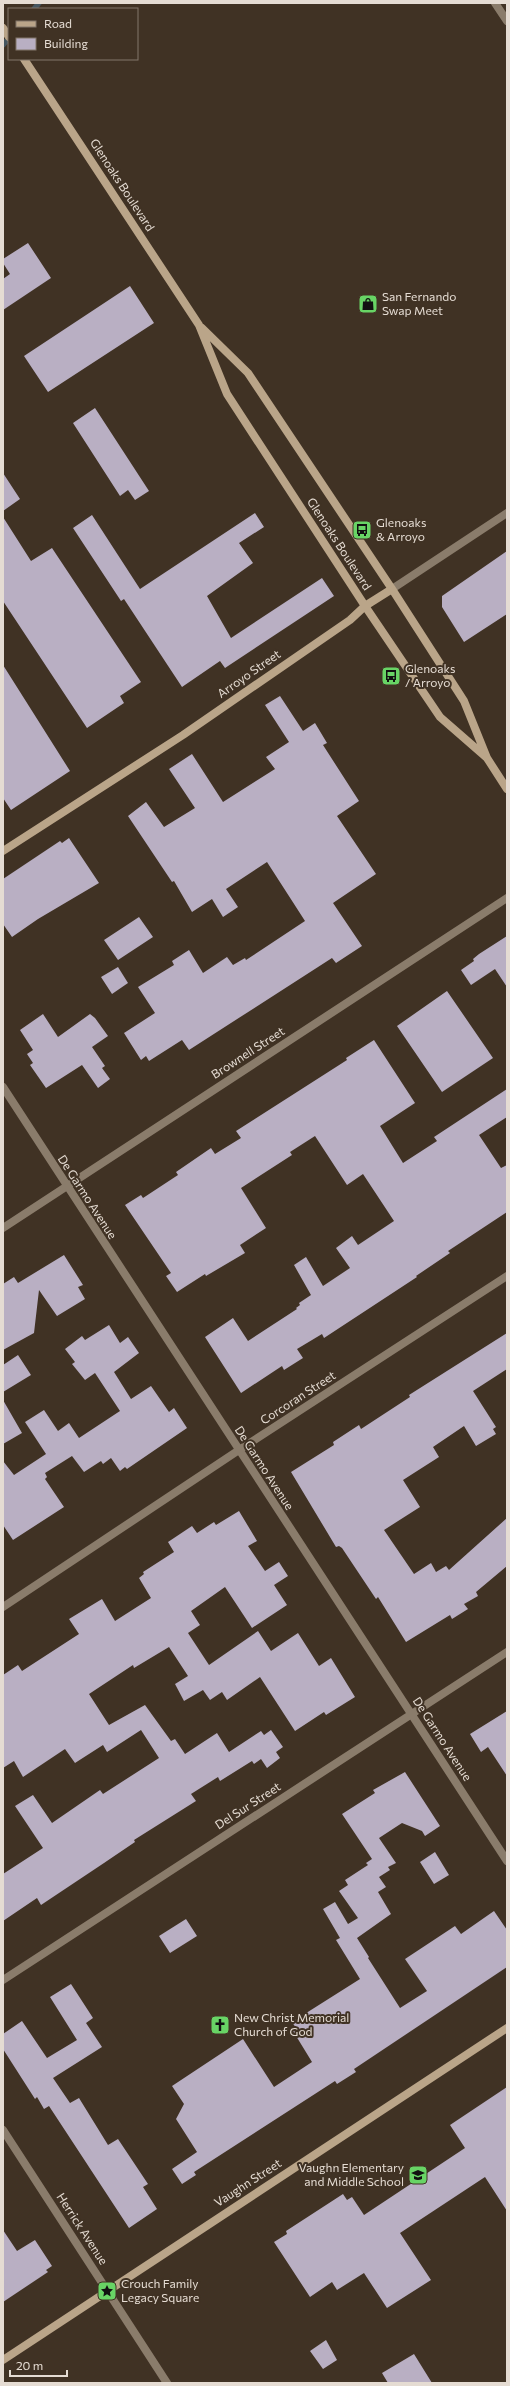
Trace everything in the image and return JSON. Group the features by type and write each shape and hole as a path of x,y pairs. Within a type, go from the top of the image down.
{"main road":[{"name":"Glenoaks Boulevard","path":"26,62 199,325 227,394 365,606 440,717 487,758"},
{"name":"Glenoaks Boulevard","path":"199,325 248,373 392,589 464,701 487,758 507,789"},
{"name":"Arroyo Street","path":"3,852 183,735 350,620 365,606 392,589"},
{"name":"Vaughn Street","path":"3,2360 507,2028"}],"street":[{"path":"495,3 507,21"},
{"name":"Arroyo Street","path":"392,589 507,513"},
{"name":"Brownell Street","path":"3,1228 507,898"},
{"name":"De Garmo Avenue","path":"3,1087 66,1187 507,1861"},
{"name":"Corcoran Street","path":"3,1607 239,1450 507,1276"},
{"name":"Del Sur Street","path":"3,1980 507,1652"},
{"name":"Herrick Avenue","path":"3,2130 167,2383"}],"building":[{"path":"28,243 51,278 3,310 3,279 10,274 3,263 3,259"},
{"path":"130,286 154,323 48,392 24,356"},
{"path":"95,408 149,491 135,500 128,490 120,496 73,423"},
{"path":"3,473 20,499 3,511"},
{"path":"255,513 264,527 239,543 253,563 207,596 231,638 322,578 334,596 225,668 220,661 182,687 124,599 121,601 73,528 92,515 140,589"},
{"path":"3,517 31,561 52,548 141,682 120,696 124,703 87,728 3,601"},
{"path":"507,551 507,614 464,642 442,607 442,596"},
{"path":"3,665 70,771 11,810 3,798"},
{"path":"280,696 303,731 315,723 327,743 323,745 359,801 337,816 376,874 333,903 362,946 336,963 332,958 189,1050 182,1040 149,1061 146,1056 141,1060 124,1033 155,1013 138,987 174,965 172,961 189,950 203,973 227,957 233,965 245,958 246,960 305,921 267,862 226,889 238,907 223,917 212,899 192,912 174,881 172,882 128,816 146,802 164,827 195,808 169,769 192,754 223,802 275,769 266,757 289,742 265,705"},
{"path":"69,838 99,883 38,919 12,937 3,924 3,879 60,841 62,843"},
{"path":"139,917 153,937 118,960 104,940"},
{"path":"507,936 507,987 495,969 471,985 461,970 474,961 473,959 479,954"},
{"path":"118,967 128,983 112,994 101,977"},
{"path":"447,991 493,1058 442,1092 397,1026"},
{"path":"43,1014 58,1037 90,1014 95,1018 108,1036 92,1047 105,1066 102,1068 110,1079 98,1088 82,1065 46,1088 30,1065 33,1063 27,1054 33,1050 20,1030"},
{"path":"374,1040 415,1103 380,1126 403,1163 437,1141 434,1137 507,1089 507,1117 479,1135 501,1168 507,1165 507,1212 448,1251 450,1253 416,1276 417,1277 324,1338 322,1334 297,1349 303,1358 284,1370 282,1366 241,1393 205,1337 233,1318 248,1341 297,1309 296,1308 300,1305 299,1303 311,1295 294,1265 306,1257 323,1286 350,1268 336,1248 352,1236 358,1245 394,1221 363,1174 347,1185 315,1136 290,1152 292,1155 241,1188 266,1228 240,1245 245,1253 206,1276 205,1274 177,1292 166,1276 171,1273 125,1205 141,1195 143,1198 178,1175 176,1172 211,1148 215,1154 241,1138 236,1131 347,1060 346,1058"},
{"path":"64,1255 83,1285 78,1287 85,1299 57,1316 39,1290 34,1333 3,1350 3,1284 14,1277 18,1283"},
{"path":"109,1325 120,1343 128,1337 139,1353 114,1372 131,1399 151,1386 169,1412 174,1408 187,1428 127,1469 125,1467 120,1471 111,1458 103,1464 101,1461 84,1472 72,1456 45,1473 47,1477 45,1479 64,1507 13,1540 3,1525 3,1461 14,1475 46,1454 25,1422 44,1410 58,1431 69,1423 79,1438 120,1411 95,1373 85,1380 72,1364 75,1362 65,1349 82,1336 85,1340"},
{"path":"507,1333 507,1369 473,1391 496,1427 493,1429 496,1434 476,1446 464,1426 433,1447 439,1457 403,1480 420,1507 384,1530 414,1574 431,1563 436,1572 446,1566 449,1570 507,1518 507,1566 476,1592 478,1596 464,1604 468,1609 452,1619 450,1615 406,1642 378,1597 376,1599 342,1548 339,1546 336,1547 291,1472 334,1445 333,1442 359,1425 361,1429 410,1397 409,1395"},
{"path":"18,1355 31,1375 3,1392 3,1365"},
{"path":"3,1400 22,1433 3,1444"},
{"path":"239,1511 257,1541 248,1546 265,1571 279,1562 288,1576 274,1585 287,1605 252,1628 225,1587 191,1611 200,1625 188,1633 209,1665 258,1631 271,1651 298,1633 319,1666 331,1658 355,1697 326,1715 324,1712 295,1731 260,1677 227,1700 222,1692 210,1700 203,1690 184,1701 175,1684 188,1676 169,1647 134,1668 133,1665 89,1694 109,1725 145,1705 171,1741 175,1739 185,1754 217,1733 229,1752 261,1731 264,1735 271,1730 283,1747 276,1752 280,1758 267,1768 261,1759 254,1764 252,1761 220,1781 218,1777 191,1794 196,1801 134,1840 135,1842 104,1863 41,1905 37,1898 3,1921 3,1874 43,1848 15,1806 33,1795 52,1823 100,1790 103,1794 159,1758 141,1730 107,1752 103,1745 75,1763 65,1749 23,1777 14,1761 3,1768 3,1675 18,1665 22,1671 79,1634 69,1619 102,1599 115,1621 151,1598 139,1578 144,1574 143,1572 174,1552 168,1542 192,1526 197,1533 214,1522 216,1525"},
{"path":"507,1711 507,1776 488,1747 481,1752 470,1734"},
{"path":"405,1772 440,1826 425,1836 422,1831 402,1823 379,1838 396,1863 388,1867 390,1870 379,1877 386,1887 378,1892 391,1914 357,1938 400,2008 427,1991 405,1959 455,1926 461,1934 494,1911 507,1930 507,1967 354,2069 356,2072 337,2084 335,2081 194,2172 196,2175 182,2184 172,2169 197,2152 176,2119 184,2104 172,2086 243,2039 274,2087 312,2062 293,2031 296,2028 292,2022 360,1979 336,1940 340,1938 323,1909 335,1902 348,1924 358,1918 339,1891 348,1885 345,1880 368,1865 366,1863 372,1859 342,1814 375,1793 373,1790"},
{"path":"435,1852 449,1875 434,1884 420,1862"},
{"path":"186,1919 197,1936 170,1953 159,1936"},
{"path":"71,1984 93,2018 86,2023 102,2047 53,2078 70,2103 79,2098 108,2145 118,2139 148,2184 143,2187 157,2209 129,2228 49,2106 44,2109 37,2097 35,2099 3,2049 3,2034 22,2021 47,2058 77,2040 50,1997"},
{"path":"507,2087 507,2211 485,2177 400,2233 431,2280 387,2308 364,2273 337,2290 332,2282 310,2297 274,2242 287,2234 286,2231 343,2194 347,2200 352,2197 364,2215 465,2148 450,2125"},
{"path":"3,2230 17,2251 35,2240 52,2266 46,2270 48,2272 3,2302"},
{"path":"326,2340 337,2360 323,2369 310,2351"},
{"path":"414,2354 432,2383 388,2383 382,2373"}],"waterway":[{"path":"35,8 39,3"},
{"path":"3,45 8,39"}],"place":[{"name":"San Fernando Swap Meet","path":"368,304"},
{"name":"Glenoaks & Arroyo","path":"362,530"},
{"name":"Glenoaks / Arroyo","path":"391,676"},
{"name":"New Christ Memorial Church of God","path":"220,2025"},
{"name":"Vaughn Elementary and Middle School","path":"418,2175"},
{"name":"Crouch Family Legacy Square","path":"107,2291"}]}
